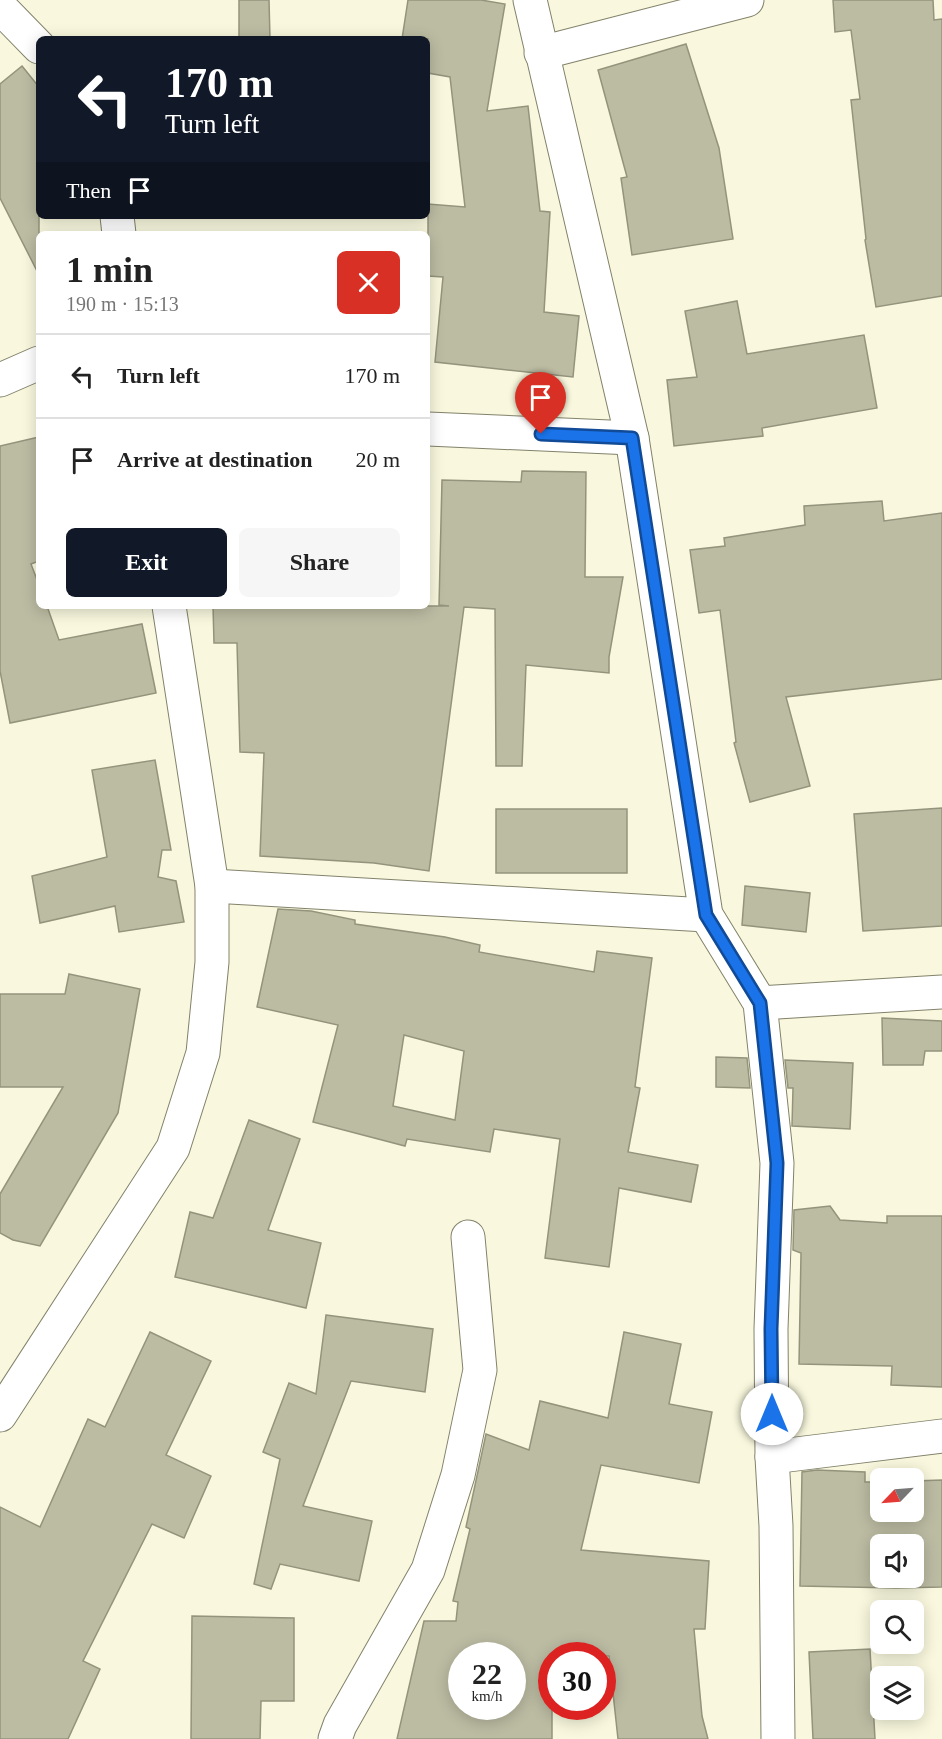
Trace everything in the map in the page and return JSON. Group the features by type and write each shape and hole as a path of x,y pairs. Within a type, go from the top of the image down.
{"street":[{"path":"530,0 632,438 706,915 760,1003 777,1163 771,1329 778,1739"},
{"path":"541,53 747,0"},
{"path":"0,7 36,44"},
{"path":"0,380 36,364"},
{"path":"430,429 632,438"},
{"path":"0,1415 173,1148 203,1053 212,962 212,886 169,609"},
{"path":"212,886 706,915"},
{"path":"760,1003 942,992"},
{"path":"335,1739 340,1725 428,1570 458,1475 480,1370 468,1237"},
{"path":"772,1457 942,1436"}],"building":[{"path":"239,0 269,0 270,36 239,36"},
{"path":"408,0 481,0 505,4 487,111 528,106 540,211 550,212 544,312 579,316 573,377 435,362 443,277 430,276 428,219 430,219 430,204 465,207 450,77 430,73 430,36 402,36"},
{"path":"833,0 933,0 934,20 942,19 942,296 876,307 865,240 851,100 860,99 851,30 835,32"},
{"path":"686,44 719,148 733,239 632,255 621,178 627,177 598,70"},
{"path":"22,66 36,83 36,219 39,219 39,231 36,231 36,269 0,198 0,84"},
{"path":"737,301 747,354 864,335 877,408 762,428 763,436 674,446 667,380 697,377 685,311"},
{"path":"36,438 36,562 31,564 36,577 36,609 48,609 59,640 142,624 156,693 10,723 0,671 0,446"},
{"path":"522,471 586,472 585,577 623,577 609,657 609,673 526,665 522,766 496,766 495,609 464,607 429,871 374,863 260,856 264,753 240,752 237,643 214,643 213,609 430,609 430,606 449,606 439,605 442,480 521,482"},
{"path":"882,501 884,521 942,513 942,679 786,697 810,786 750,802 734,743 736,742 720,610 699,613 690,550 725,546 724,538 805,525 804,506"},
{"path":"155,760 171,850 162,850 158,877 176,881 184,922 119,932 115,906 40,923 32,876 107,857 92,770"},
{"path":"942,808 942,926 863,931 854,814"},
{"path":"496,809 627,809 627,873 496,873"},
{"path":"745,886 810,893 806,932 742,925"},
{"path":"278,909 311,911 355,920 355,924 445,937 480,945 479,952 594,972 597,951 652,958 635,1087 640,1088 628,1152 698,1165 691,1202 619,1188 609,1267 545,1258 560,1139 494,1129 490,1152 407,1139 405,1146 313,1122 338,1025 257,1007","holes":["404,1035 464,1051 455,1120 393,1106"]},
{"path":"69,974 140,989 118,1113 40,1246 13,1240 0,1233 0,1194 63,1087 0,1087 0,994 65,994"},
{"path":"882,1018 942,1021 942,1051 925,1051 923,1065 883,1065"},
{"path":"716,1057 747,1058 750,1088 716,1087"},
{"path":"785,1060 853,1063 850,1129 792,1126 793,1088 788,1088"},
{"path":"249,1120 300,1139 268,1230 321,1243 306,1308 175,1277 190,1212 213,1218"},
{"path":"830,1206 840,1220 887,1223 887,1216 942,1216 942,1387 891,1385 892,1366 799,1364 801,1253 793,1250 794,1210"},
{"path":"326,1315 433,1329 425,1392 351,1381 303,1506 372,1521 359,1581 280,1564 271,1589 254,1584 280,1459 263,1452 289,1383 316,1394"},
{"path":"150,1332 211,1361 166,1455 211,1476 184,1538 152,1524 83,1661 100,1669 68,1739 0,1739 0,1507 40,1527 88,1419 105,1427"},
{"path":"624,1332 681,1344 669,1404 712,1412 699,1483 601,1465 581,1550 709,1561 705,1629 694,1629 702,1716 708,1739 618,1739 616,1642 538,1642 538,1720 552,1720 552,1739 397,1739 424,1621 456,1621 458,1602 453,1601 470,1529 466,1527 486,1434 529,1450 540,1401 608,1418"},
{"path":"817,1470 865,1472 865,1482 870,1482 870,1522 924,1522 924,1481 942,1480 942,1587 924,1587 924,1534 870,1534 870,1587 800,1586 802,1472"},
{"path":"192,1616 294,1618 294,1701 261,1701 260,1739 191,1739"},
{"path":"870,1649 870,1720 874,1720 875,1739 813,1739 809,1652"}],"route":[{"path":"541,434 632,438 706,915 760,1003 777,1163 771,1329 772,1414"}]}
